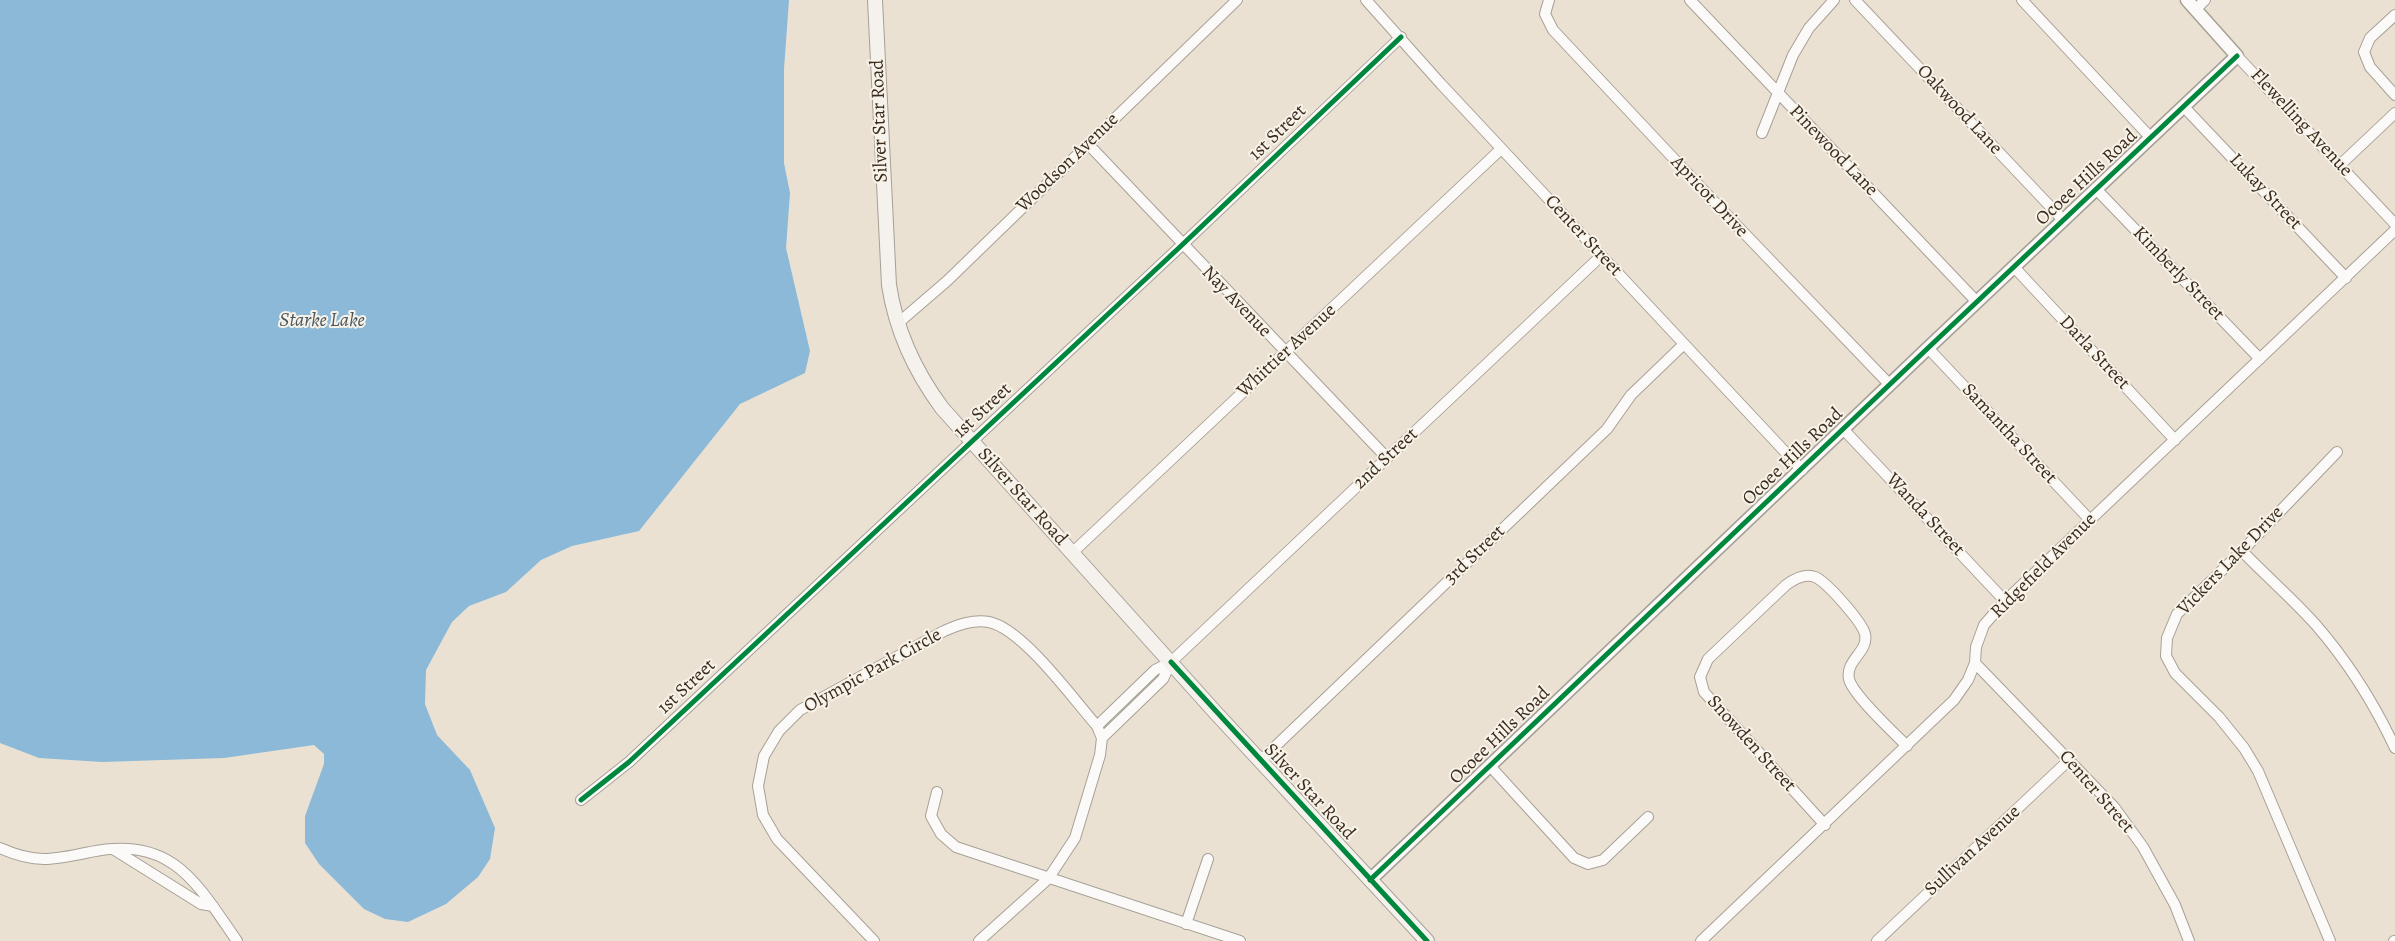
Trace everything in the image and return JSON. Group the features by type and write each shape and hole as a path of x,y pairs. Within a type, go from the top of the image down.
{"main road":[{"name":"Silver Star Road","path":"875,0 886,259 897,324 905,346 926,386 972,441 1170,662 1427,941"}],"street":[{"name":"Woodson Avenue","path":"897,324 947,281 1237,0"},
{"name":"Center Street","path":"1366,0 1501,149 1802,470"},
{"name":"Apricot Drive","path":"1549,0 1545,14 1553,30 1890,385"},
{"name":"Pinewood Lane","path":"1690,0 1977,302"},
{"path":"1762,133 1776,92 1793,55 1809,28 1834,0"},
{"name":"Oakwood Lane","path":"1855,0 2064,220"},
{"path":"2022,0 2151,138"},
{"name":"Flewelling Avenue","path":"2196,3 2237,56 2395,224"},
{"path":"2395,15 2370,38 2364,52 2370,67 2395,95"},
{"name":"1st Street","path":"581,800 629,762 1182,246 1401,37"},
{"name":"Ocoee Hills Road","path":"1370,880 2237,56"},
{"name":"Lukay Street","path":"2184,107 2346,278"},
{"path":"2340,165 2395,113"},
{"name":"Nay Avenue","path":"1088,144 1182,246 1387,458"},
{"name":"Whittier Avenue","path":"1072,553 1501,149"},
{"name":"Kimberly Street","path":"2096,189 2260,359"},
{"name":"Ridgefield Avenue","path":"1701,941 1825,825 1954,700 1968,680 1975,663 1978,639 1984,625 2005,600 2395,230"},
{"name":"2nd Street","path":"1170,662 1601,256"},
{"name":"Darla Street","path":"2014,267 2175,440"},
{"name":"3rd Street","path":"1260,761 1607,429 1631,395 1684,344"},
{"name":"Samantha Street","path":"1928,348 2090,520"},
{"name":"Wanda Street","path":"1844,430 2005,600"},
{"name":"Vickers Lake Drive","path":"2330,941 2258,771 2244,748 2219,717 2175,673 2166,656 2167,638 2177,614 2242,551 2337,452"},
{"path":"2242,551 2315,624 2348,665 2378,711 2395,748"},
{"name":"Snowden Street","path":"1825,825 1704,692 1700,677 1708,659 1786,584 1798,577 1814,577 1827,587 1861,624 1866,636 1862,650 1850,663 1849,679 1855,691 1907,746"},
{"name":"Olympic Park Circle","path":"874,941 777,838 764,814 758,786 764,756 779,731 800,710 944,631 966,622 989,622 1016,635 1097,726 1102,738"},
{"path":"1097,726 1155,670 1170,662"},
{"path":"979,941 1048,879 1074,838 1100,755 1102,738 1163,678 1170,662"},
{"name":"Center Street","path":"1975,663 2114,807 2143,847 2175,905 2186,940"},
{"name":"Sullivan Avenue","path":"1877,941 2069,760"},
{"path":"1490,766 1574,858 1588,864 1603,860 1648,817"},
{"path":"937,792 931,816 941,834 956,847 1240,941"},
{"path":"0,848 38,860 112,848 137,848 150,851 176,866 198,884 237,941"},
{"path":"112,848 201,904 213,906"},
{"path":"1186,924 1208,859"}],"water":[{"name":"Starke Lake","path":"0,0 789,0 784,69 784,163 790,193 786,248 810,351 805,373 740,404 639,531 572,546 541,560 506,592 469,606 452,622 426,670 425,704 437,735 470,770 495,828 490,859 478,877 446,904 408,922 385,919 364,909 319,864 305,843 305,816 324,764 324,754 314,745 224,758 102,762 39,758 0,743"}],"cycle path":[{"path":"581,800 629,762 1182,245 1401,37"},
{"path":"1370,880 2237,56"},
{"path":"1171,662 1427,941"}]}
